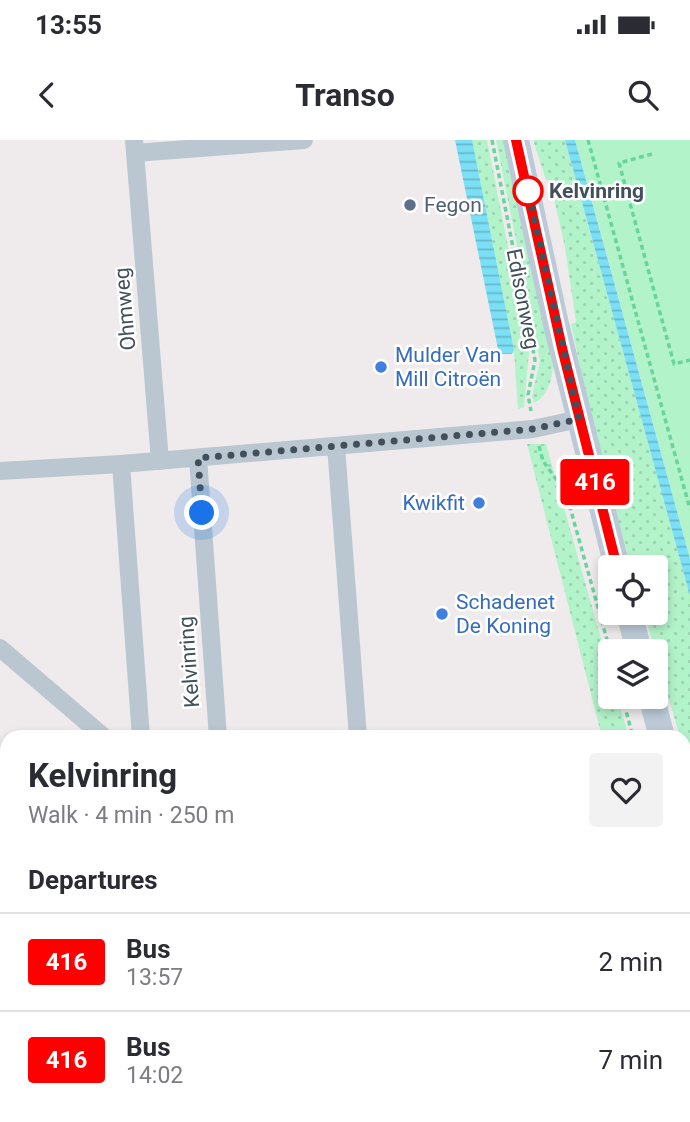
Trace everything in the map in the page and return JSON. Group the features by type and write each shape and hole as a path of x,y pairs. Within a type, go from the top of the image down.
{"street":[{"name":"Edisonweg","path":"516,140 579,419 603,555"},
{"name":"Ohmweg","path":"160,461 134,147 304,141"},
{"path":"0,471 160,461 533,429 579,419"},
{"path":"336,446 357,730"},
{"name":"Kelvinring","path":"198,458 217,730"},
{"path":"121,464 140,730"},
{"path":"0,648 96,730"},
{"path":"654,709 660,730"}],"path":[{"name":"Edisonweg","path":"492,140 535,360 528,394 533,429 544,461 566,493 607,639"},
{"path":"588,140 690,509"},
{"path":"652,154 619,163 674,364 690,360"},
{"path":"590,576 598,574"},
{"path":"625,709 631,730"}],"green space":[{"path":"472,140 487,140 529,352 524,407 518,409 514,350"},
{"path":"496,140 507,140 553,365 548,387 543,396 534,403 532,396 540,361"},
{"path":"533,140 565,140 690,596 690,730 678,730 668,696 668,639 652,639 647,625 668,625 668,555 628,555 594,430 571,324 576,322 565,247 550,180 546,180"},
{"path":"575,140 690,140 690,559 589,190"},
{"path":"527,444 546,444 601,639 598,639 598,709 621,709 627,730 600,730"}],"water":[{"path":"455,140 472,140 514,350 512,354 499,354"},
{"path":"565,140 575,140 690,559 690,596"}],"bus line":[{"name":"416","path":"516,140 562,348 614,555"}],"place":[{"name":"Kelvinring","path":"528,191"},
{"name":"Fegon","path":"410,205"},
{"name":"Mulder Van Mill Citroën","path":"381,367"},
{"name":"Kwikfit","path":"479,503"},
{"name":"Schadenet De Koning","path":"442,614"}],"route":[{"path":"202,513 198,458 533,429 579,419 528,191"}]}
